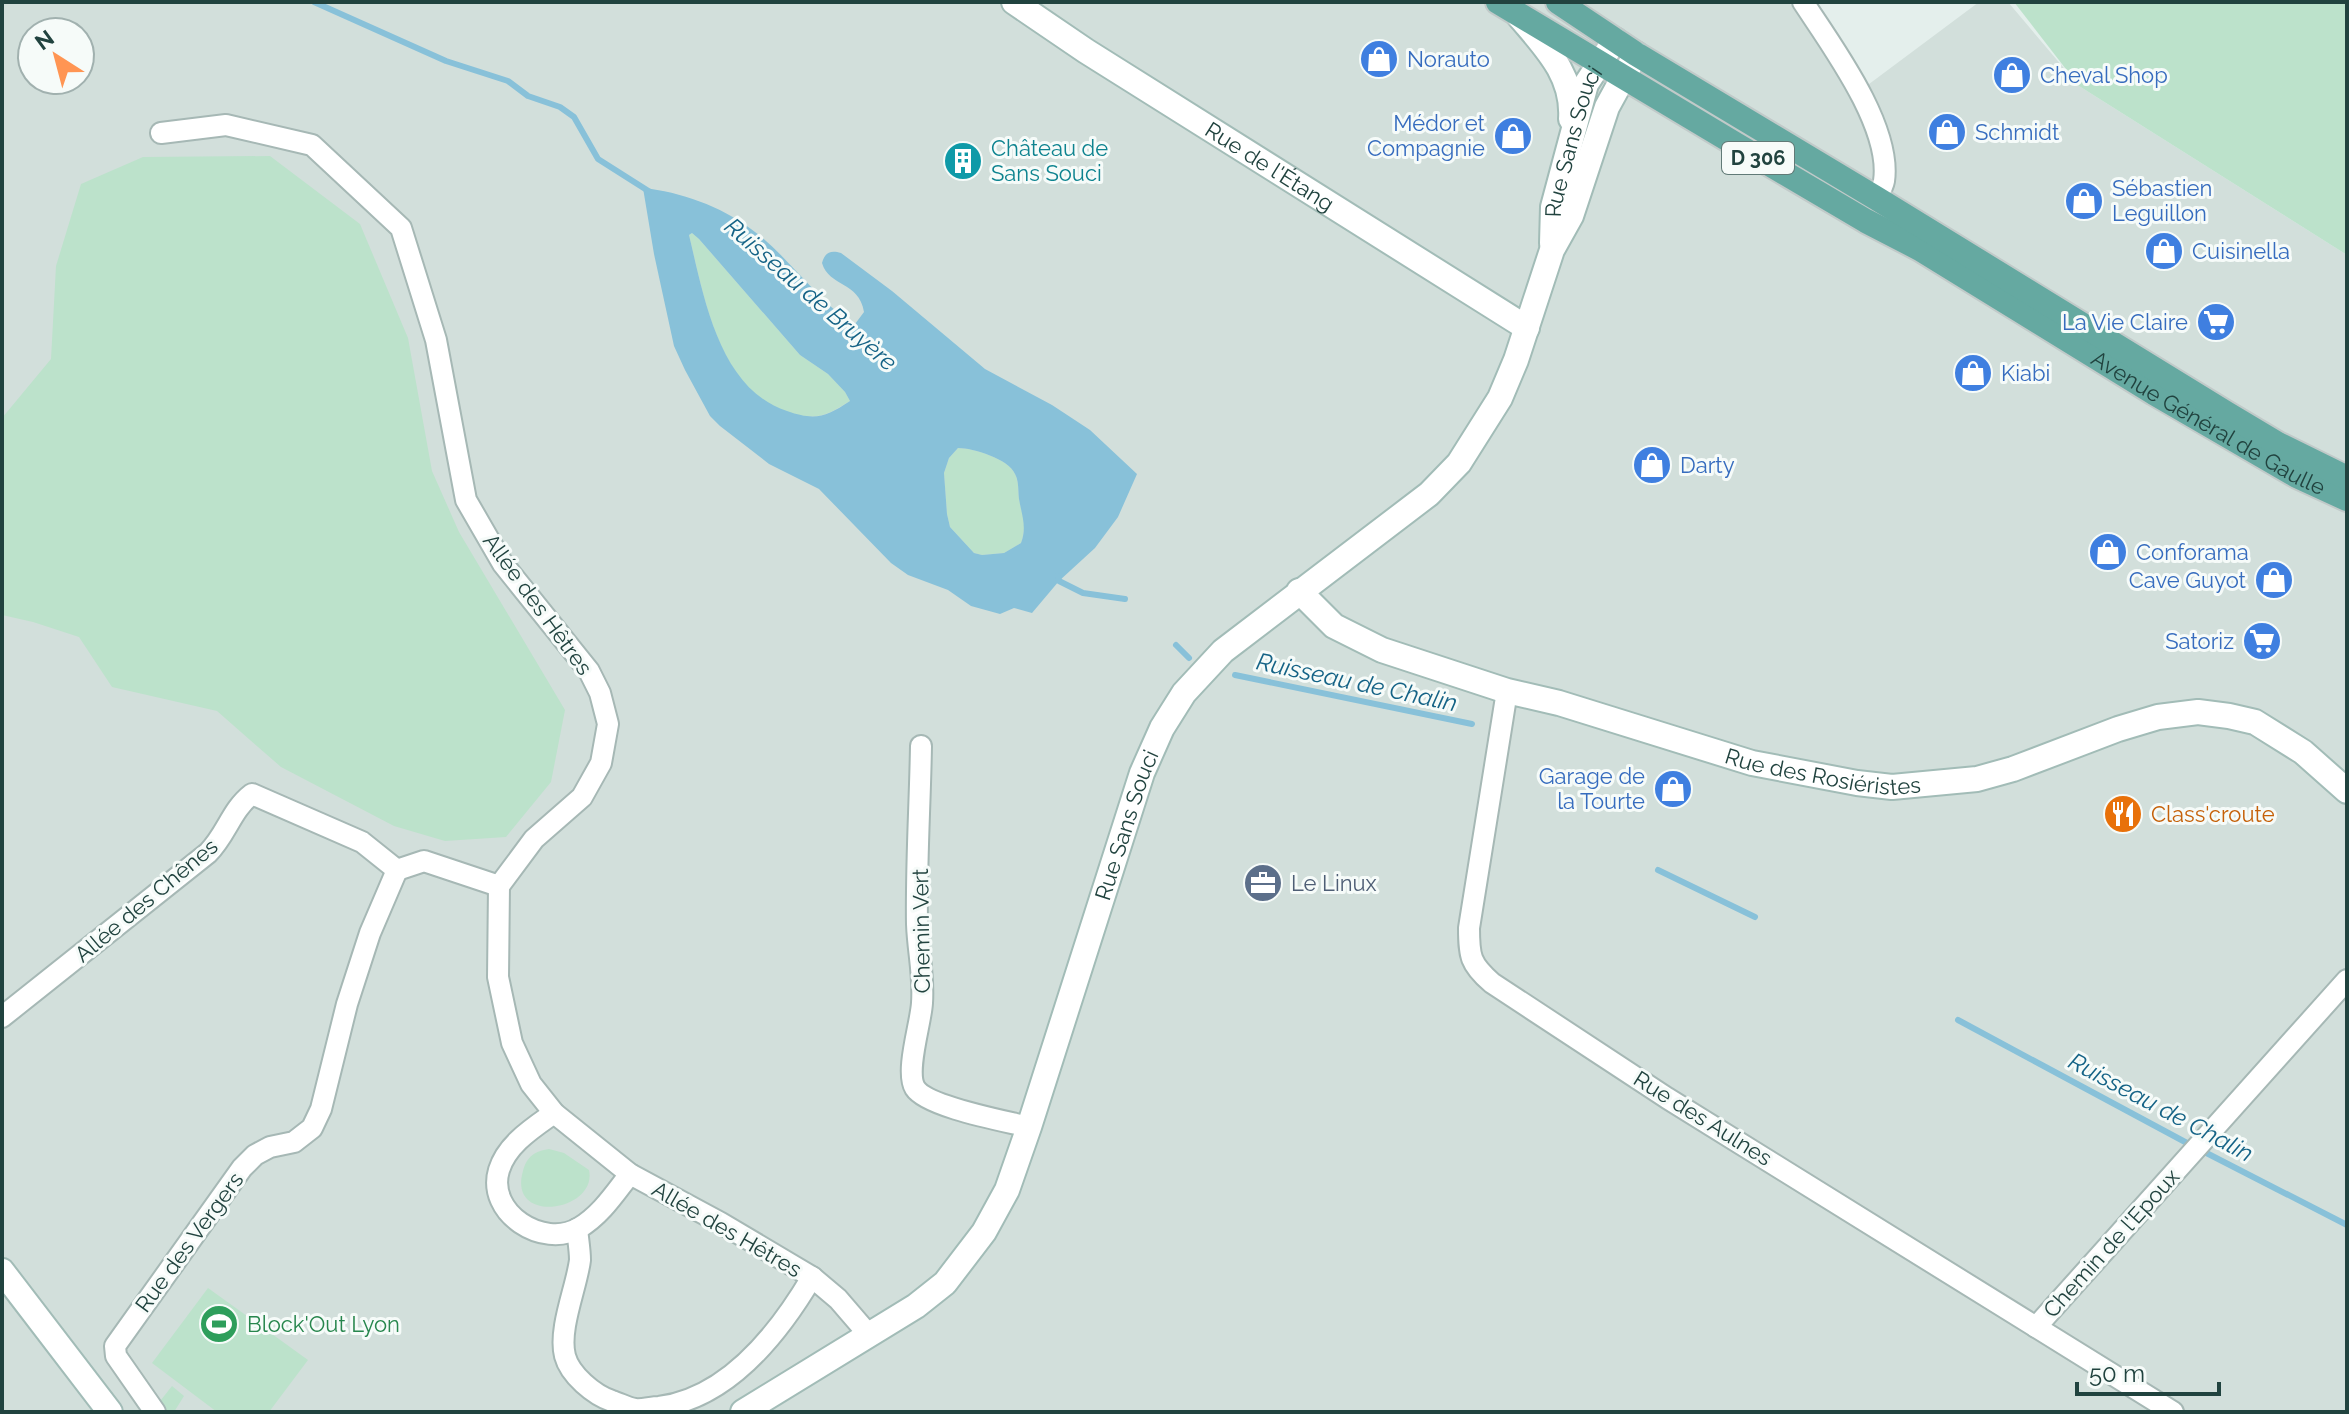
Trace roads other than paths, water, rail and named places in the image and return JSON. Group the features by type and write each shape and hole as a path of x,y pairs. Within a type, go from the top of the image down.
{"main road":[{"name":"Rue de l'Étang","path":"1014,2 1086,51 1527,328"},
{"name":"D 306","path":"1558,2 1636,54 1876,198"},
{"path":"1508,8 1622,77"},
{"path":"1508,8 1549,51 1563,74 1572,100 1570,141"},
{"name":"Rue Sans Souci","path":"1552,250 1553,207 1592,59 1615,40"},
{"name":"Rue Sans Souci","path":"743,1412 916,1306 945,1283 984,1232 1007,1190 1142,773 1162,728 1184,693 1223,651 1429,494 1459,463 1500,398 1552,250 1571,216 1607,107 1636,54"},
{"name":"Avenue Général de Gaulle","path":"1622,77 1866,221 1920,249 2267,459 2347,499"},
{"name":"Avenue Général de Gaulle","path":"1876,198 2278,444 2347,478"},
{"name":"Rue des Rosiéristes","path":"1299,591 1334,626 1359,641 1507,691 1559,703 1752,763 1892,787 1977,779 2013,769 2118,729 2158,717 2198,712 2255,722 2303,752 2347,791"},
{"path":"2,1271 110,1412"}],"street":[{"path":"1803,2 1847,71 1873,121 1883,155 1884,181 1876,198"},
{"name":"Allée des Hêtres","path":"161,133 226,125 312,145 401,228 436,340 466,500 503,564 589,671 600,693 608,724 601,763 582,797 534,839 499,886 498,977 512,1043 531,1084 554,1113 630,1174 812,1277 838,1299 869,1335"},
{"name":"Rue des Aulnes","path":"1507,691 1469,928 1469,954 1481,973 1667,1098 2173,1412"},
{"name":"Chemin Vert","path":"921,746 917,921 924,977 913,1058 915,1087 928,1100 1029,1127"},
{"name":"Allée des Chênes","path":"2,1017 208,853 220,841 239,804 252,794 362,842 397,870"},
{"path":"397,870 424,861 499,886"},
{"name":"Rue des Vergers","path":"155,1412 116,1356 115,1346 242,1168 255,1155 270,1147 294,1142 312,1128 321,1109 347,1004 370,933 397,870"},
{"name":"Chemin de l'Epoux","path":"2036,1327 2347,980"},
{"path":"554,1113 517,1141 500,1168 497,1186 500,1200 513,1219 539,1233 561,1234 577,1229 597,1215 630,1174"},
{"path":"577,1229 580,1259 570,1299 565,1356 575,1374 600,1397 636,1409 670,1405 698,1395 741,1368 791,1312 812,1277"}],"water":[{"path":"643,188 700,201 739,221 769,244 831,307 855,324 864,312 861,302 850,289 826,271 822,263 829,253 841,253 892,291 985,369 1052,405 1090,430 1137,474 1118,517 1095,548 1059,581 1032,613 1014,608 1000,614 971,606 948,590 908,575 891,563 819,489 769,464 710,416 674,346","holes":["692,233 800,355 828,374 850,401 827,414 805,416 764,400 745,383 718,338 701,286 689,235","958,448 998,459 1016,477 1024,532 1021,543 1004,553 974,553 950,527 944,473 949,458"]}],"waterway":[{"name":"Ruisseau de Bruyère","path":"314,2 446,61 508,81 528,96 560,107 574,117 598,159 650,192"},
{"name":"Ruisseau de Bruyère","path":"1058,576 1059,581 1083,593 1125,599"},
{"name":"Ruisseau de Chalin","path":"1176,645 1189,658"},
{"name":"Ruisseau de Chalin","path":"1235,675 1472,724"},
{"name":"Ruisseau de Chalin","path":"1658,870 1755,917"},
{"name":"Ruisseau de Chalin","path":"1958,1020 2347,1225"}],"place":[{"name":"Norauto","path":"1379,59"},
{"name":"Cheval Shop","path":"2012,75"},
{"name":"Schmidt","path":"1947,132"},
{"name":"Médor et Compagnie","path":"1513,136"},
{"name":"Château de Sans Souci","path":"963,161"},
{"name":"Sébastien Leguillon","path":"2084,201"},
{"name":"Cuisinella","path":"2164,251"},
{"name":"La Vie Claire","path":"2216,322"},
{"name":"Kiabi","path":"1973,373"},
{"name":"Darty","path":"1652,465"},
{"name":"Conforama","path":"2108,552"},
{"name":"Cave Guyot","path":"2274,580"},
{"name":"Satoriz","path":"2262,641"},
{"name":"Garage de la Tourte","path":"1673,789"},
{"name":"Class'croute","path":"2123,814"},
{"name":"Le Linux","path":"1263,883"},
{"name":"Block'Out Lyon","path":"219,1324"}]}
